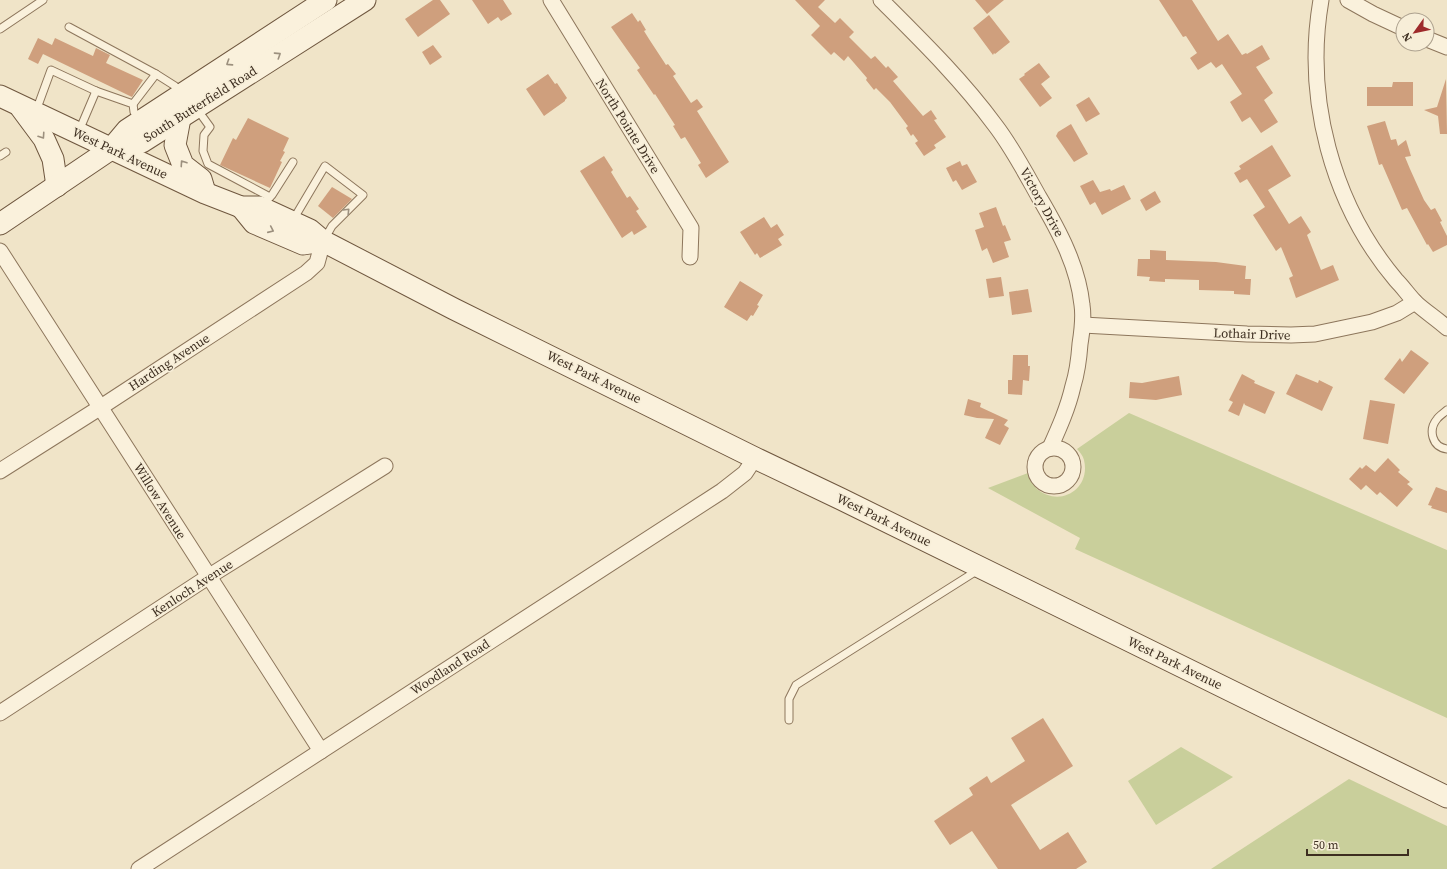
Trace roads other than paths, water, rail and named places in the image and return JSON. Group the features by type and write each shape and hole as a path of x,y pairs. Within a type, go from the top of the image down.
{"main road":[{"name":"South Butterfield Road","path":"111,149 127,130 137,113 186,107 365,0"},
{"name":"South Butterfield Road","path":"111,149 142,142 322,1"},
{"name":"West Park Avenue","path":"0,96 205,193 257,204 310,230 323,241 454,309 1447,797"},
{"path":"186,107 175,146 183,165 201,179 205,193"},
{"path":"27,109 44,139 53,159 57,186"},
{"path":"0,224 111,149"},
{"name":"West Park Avenue","path":"257,204 254,223 304,244 323,241"}],"street":[{"name":"North Pointe Drive","path":"551,0 691,228 690,257"},
{"name":"Victory Drive","path":"881,0 936,54 963,84 996,125 1057,227 1065,245 1078,283 1083,324 1074,385 1067,408 1050,448"},
{"path":"1321,0 1317,43 1318,90 1324,131 1336,174 1353,215 1385,266 1415,302 1447,328"},
{"path":"1348,0 1395,24"},
{"path":"1435,42 1447,47"},
{"name":"Harding Avenue","path":"0,471 306,273 317,263 323,241"},
{"name":"Willow Avenue","path":"0,251 321,751"},
{"name":"Lothair Drive","path":"1083,324 1291,336 1315,334 1372,322 1397,313 1415,302"},
{"name":"Woodland Road","path":"139,869 722,491 745,473 755,458"},
{"name":"Kenloch Avenue","path":"0,713 208,577 385,466"}],"lane":[{"path":"0,29 44,0"},
{"path":"69,27 156,74 175,86 186,107 210,127 204,135 203,146 203,151 208,164 257,204 293,162"},
{"path":"27,109 51,70 96,91 137,113 156,74"},
{"path":"78,133 96,91"},
{"path":"292,222 325,166 363,195 332,226 323,241"},
{"path":"1447,410 1437,418 1432,428 1434,441 1441,448 1447,449"},
{"path":"789,720 789,699 796,685 982,568"}]}
